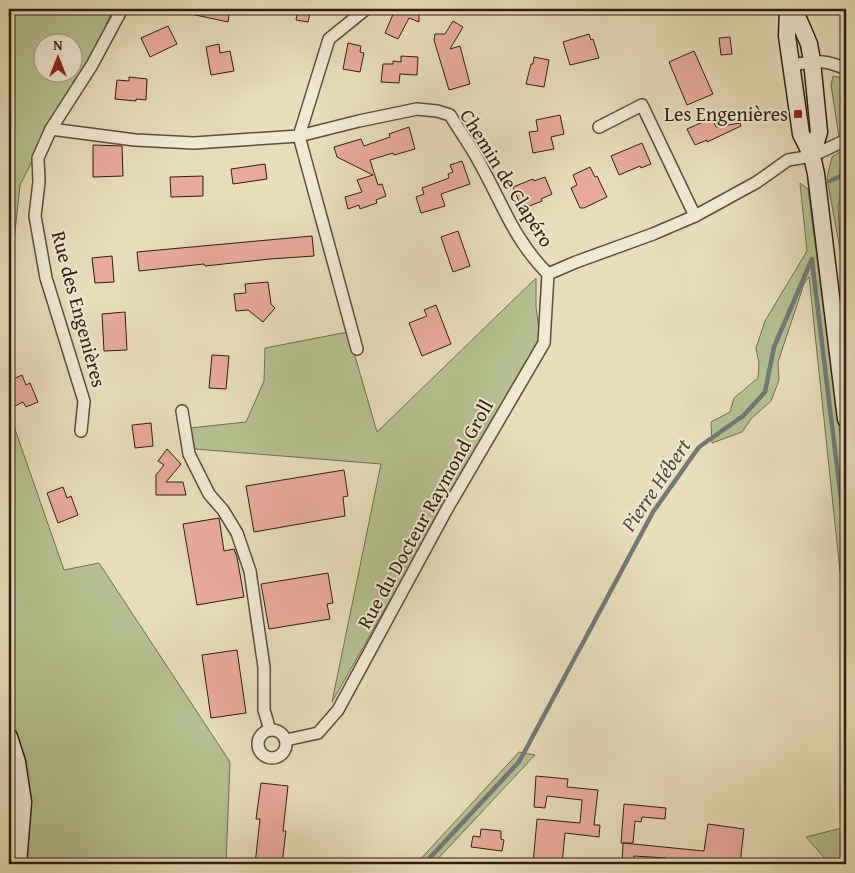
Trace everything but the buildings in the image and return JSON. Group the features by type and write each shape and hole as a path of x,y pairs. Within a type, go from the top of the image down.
{"main road":[{"path":"788,9 788,36 792,65 802,134 812,156 846,418"},
{"path":"794,9 809,44 812,61 819,132 812,156"},
{"path":"9,737 17,762 23,802 18,864"}],"street":[{"name":"Rue des Engenières","path":"81,431 84,401 46,278 35,216 39,182 38,158 52,129 92,64 122,9"},
{"path":"357,348 299,136 329,39 366,9"},
{"path":"792,65 812,61 831,62 846,69"},
{"path":"599,127 642,105 695,216"},
{"name":"Chemin de Clapéro","path":"52,129 135,140 194,143 299,136 417,109 437,111 450,115 478,160 512,227 532,258 548,274 695,216 750,186 788,160 812,156 846,140"},
{"name":"Rue du Docteur Raymond Groll","path":"286,740 318,733 338,710 447,509 544,343 548,274"},
{"path":"182,411 189,454 209,494 223,510 237,533 250,571 264,667 264,710 270,730"},
{"path":"270,730 279,732 286,740 285,749 280,756 272,759 264,756 258,750 258,739 263,732 270,730"}],"green space":[{"path":"9,9 113,9 82,80 82,32 32,32 32,82 81,82 45,136 20,185 13,250 9,245"},
{"path":"833,76 846,79 846,135 839,137 831,85"},
{"path":"846,148 846,192 838,205 841,255 827,178 832,157"},
{"path":"800,183 808,189 846,479 846,628 809,277 804,284 778,362 779,380 771,401 751,419 742,432 712,443 711,422 730,412 734,398 758,378 759,363 756,348 765,321 807,251"},
{"path":"536,278 536,307 540,337 332,702 381,464 195,449 190,428 246,422 264,381 265,348 348,332 377,432"},
{"path":"9,412 64,570 99,563 230,762 226,864 9,864"},
{"path":"519,752 535,755 433,864 416,864"},
{"path":"846,772 846,864 830,864 806,837 842,828"}],"waterway":[{"name":"Pierre Hébert","path":"830,181 846,174"},
{"name":"Pierre Hébert","path":"424,864 519,762 653,512 699,447 743,416 765,392 774,347 812,259"},
{"name":"Pierre Hébert","path":"812,261 846,541"}],"place":[{"name":"Les Engenières","path":"798,114"}]}
